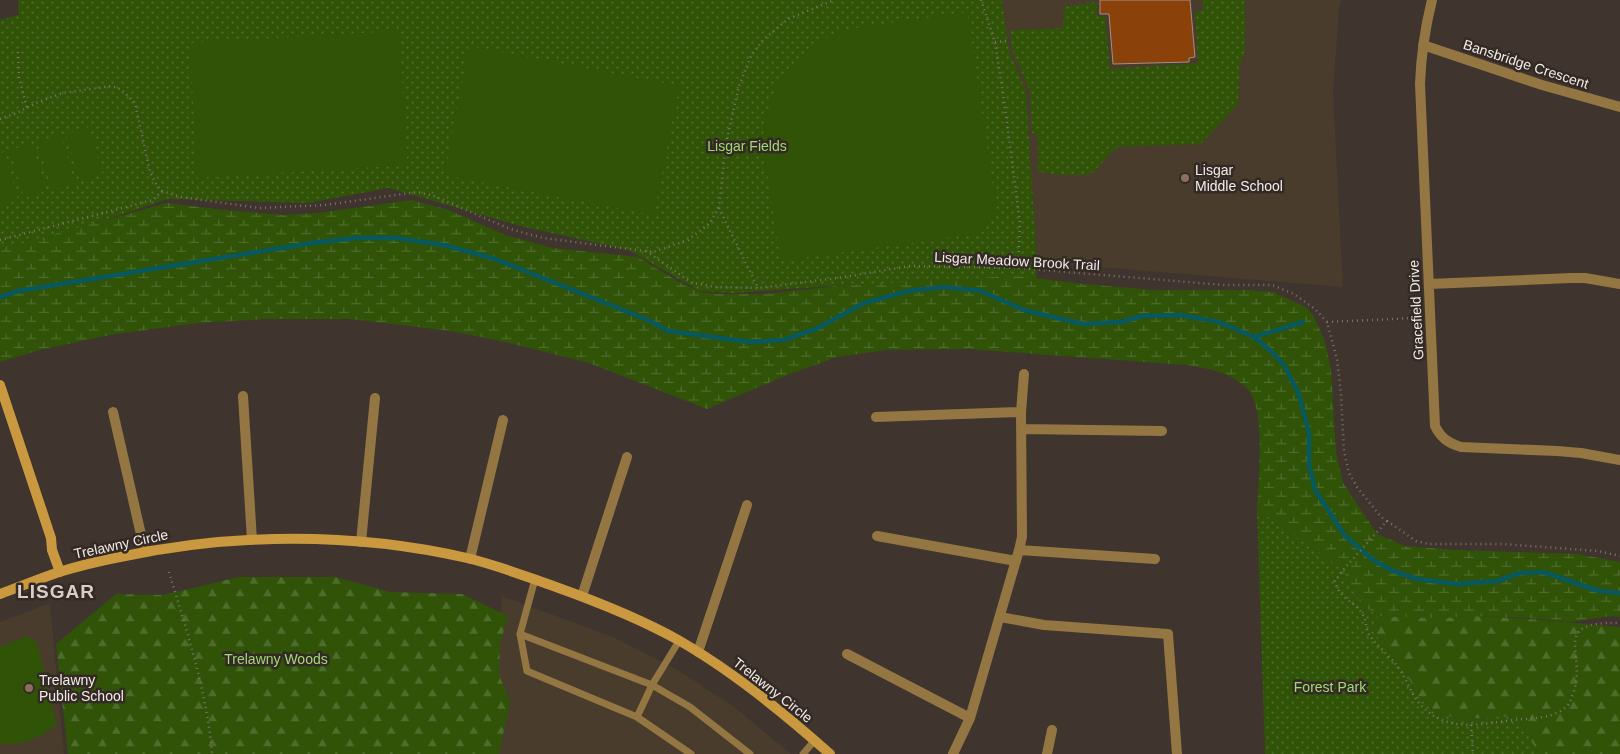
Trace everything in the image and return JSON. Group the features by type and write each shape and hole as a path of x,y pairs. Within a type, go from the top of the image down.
{"street":[{"name":"Gracefield Drive","path":"1432,0 1423,45 1420,84 1435,426 1439,434 1446,440 1452,444 1468,448 1556,451 1620,460"},
{"name":"Bansbridge Crescent","path":"1423,45 1550,88 1620,107"},
{"path":"1429,284 1585,278 1620,284"},
{"path":"953,754 970,718 1020,550 1022,537 1021,412 1024,374"},
{"path":"0,385 51,538 52,550 60,572"},
{"path":"243,396 252,540"},
{"path":"361,542 375,398"},
{"path":"113,412 145,552"},
{"path":"876,417 1021,412"},
{"path":"470,559 503,420"},
{"path":"1022,428 1162,431"},
{"path":"582,596 627,457"},
{"path":"698,652 747,505"},
{"path":"877,536 1016,562"},
{"name":"Trelawny Circle","path":"0,594 60,572 145,552 191,545 252,540 302,539 361,542 439,552 470,559 582,596 636,619 679,641 740,681 830,754"},
{"path":"1020,550 1155,559"},
{"path":"1000,617 1044,626 1168,634 1177,754"},
{"path":"847,654 970,718"},
{"path":"1047,754 1052,730"}],"lane":[{"path":"535,580 520,634 527,671 637,717 691,754"},
{"path":"520,634 652,685 690,707 750,754"},
{"path":"637,717 652,685 679,641"},
{"path":"803,754 815,740"}],"path":[{"path":"646,251 653,252 688,240 710,223 719,207 726,143 739,86 751,56 763,40 788,19 834,0"},
{"path":"981,0 995,42 1020,223 1018,268"},
{"path":"995,42 1006,41"},
{"path":"18,52 19,78 27,108"},
{"path":"0,119 63,93 112,86 122,90 136,103 150,172 162,191 153,200 0,240"},
{"name":"Lisgar Meadow Brook Trail","path":"162,191 181,198 260,208 325,205 418,192 434,196 510,228 543,238 646,251 692,283 716,286 758,288 838,278 910,266 1018,268 1224,284 1272,285 1294,294 1315,309 1327,322"},
{"path":"719,207 758,288"},
{"path":"1414,318 1327,322 1337,359 1344,451 1349,473 1357,487 1381,517 1416,541 1430,544 1510,544 1598,551 1620,556"},
{"path":"1387,521 1343,570 1336,580 1337,589 1363,615 1368,635 1397,666 1418,702 1435,717 1455,725 1470,725 1554,715 1569,705 1576,688 1577,663 1574,643 1579,631 1588,625 1620,623"},
{"path":"168,572 195,657 210,728 212,754"},
{"path":"1470,725 1473,754"}],"shaded area":[{"name":"Lisgar Middle School","path":"1002,0 1342,0 1339,7 1333,93 1343,287 1037,262 1026,91 1009,50"},
{"path":"502,596 613,637 678,670 734,707 791,754 490,754"},
{"name":"Trelawny Public School","path":"50,603 64,754 0,754 0,622"}],"green space":[{"name":"Lisgar Fields","path":"18,0 1002,0 1009,50 1026,91 1037,262 1036,280 845,285 734,293 699,291 629,250 520,226 388,188 308,203 168,199 0,255 0,20 19,15"},
{"path":"1203,0 1245,0 1245,51 1240,65 1238,104 1201,144 1118,147 1093,172 1088,174 1075,175 1038,172 1038,136 1032,133 1030,92 1012,50 1010,30 1063,28 1064,7 1097,2 1097,16 1105,16 1110,69 1198,63 1195,12 1203,11"},
{"path":"967,12 997,212 981,233 781,261 762,142 767,112 778,83 797,60 821,40 844,30"},
{"path":"400,31 407,165 197,178 190,43"},
{"path":"469,46 679,86 654,215 444,175"},
{"path":"89,127 103,175 81,181 66,134"},
{"path":"61,135 75,183 52,190 38,142"},
{"path":"32,144 46,191 24,198 10,150"},
{"path":"4,152 18,200 0,205 0,153"},
{"path":"412,200 449,210 505,235 553,248 638,257 679,282 700,292 717,294 765,294 846,285 1017,276 1153,290 1248,290 1273,292 1306,307 1313,315 1325,341 1331,369 1336,453 1343,483 1377,534 1405,546 1455,550 1578,554 1620,562 1620,617 1611,616 1570,622 1530,618 1473,616 1440,618 1378,616 1361,604 1342,569 1257,510 1260,448 1258,414 1254,401 1249,391 1236,380 1220,372 1194,366 968,349 886,350 837,357 787,375 707,409 589,363 451,331 350,319 268,319 198,323 115,334 40,350 0,362 0,249 167,203 282,215 317,213"},
{"name":"Forest Park","path":"1257,510 1342,569 1361,604 1378,616 1373,631 1405,672 1419,697 1436,712 1459,719 1517,716 1539,754 1265,754"},
{"name":"Trelawny Woods","path":"239,577 336,577 390,592 462,594 508,616 500,643 499,675 510,702 499,754 68,754 56,644 116,594 163,595"},
{"path":"1378,616 1439,618 1474,616 1620,627 1620,754 1539,754 1517,716 1459,719 1436,712 1419,697 1405,672 1373,631"},
{"path":"27,636 37,642 57,725 43,734 24,742 0,744 0,647"}],"building":[{"path":"1100,0 1190,0 1195,57 1189,58 1189,62 1113,64 1109,14 1100,14"}],"waterway":[{"path":"0,297 18,291 312,243 356,238 396,238 444,245 495,259 648,320 668,331 750,342 783,340 816,329 864,303 908,291 944,287 981,291 1024,310 1083,324 1121,322 1142,316 1180,315 1219,322 1254,337 1284,365 1298,392 1309,433 1309,465 1315,490 1345,536 1372,559 1393,571 1417,579 1457,584 1497,581 1520,573 1543,572 1599,591 1620,593"},
{"path":"1254,337 1303,322"}],"place":[{"name":"Lisgar Middle School","path":"1185,178"},
{"name":"Trelawny Public School","path":"29,688"}],"district":[{"name":"LISGAR","path":"56,591"}]}
